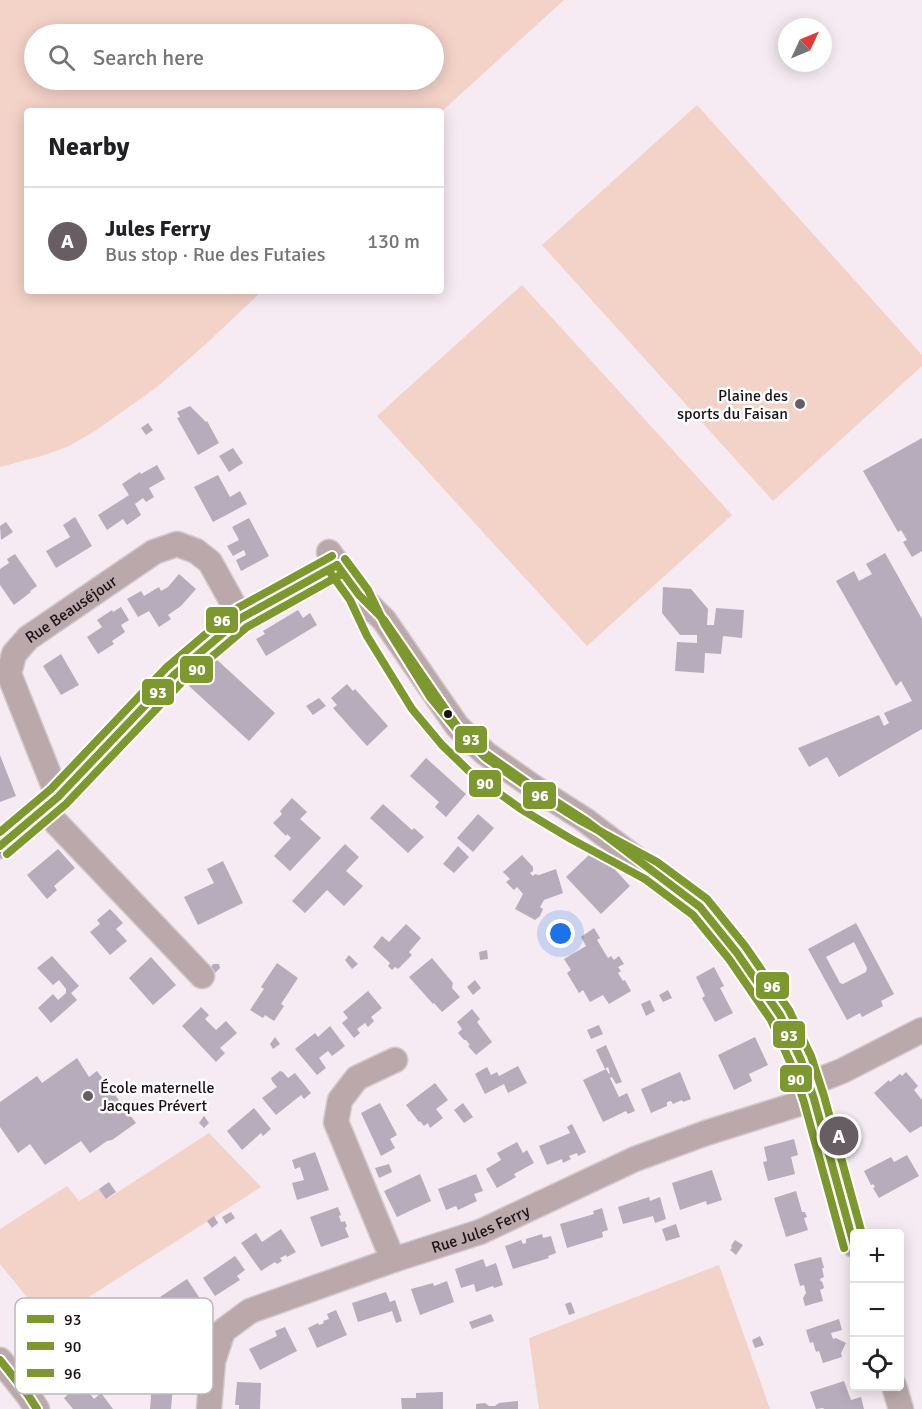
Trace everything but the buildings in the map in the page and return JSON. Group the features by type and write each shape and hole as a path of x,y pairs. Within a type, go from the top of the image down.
{"street":[{"name":"Rue Beauséjour","path":"51,803 9,674 14,654 28,638 154,552 177,544 196,551 210,562 241,618"},
{"path":"0,846 51,803 175,674 241,618 333,559 359,595 376,630 421,703 449,737 479,766 527,800 576,830 651,870 700,906 737,953 780,1015 801,1060 812,1091 851,1229"},
{"path":"51,803 202,976"},
{"name":"Rue Jules Ferry","path":"213,1361 223,1331 250,1311 480,1232 635,1159 812,1091 842,1071 922,1030"},
{"path":"393,1260 336,1122 340,1100 357,1078 395,1060"},
{"path":"0,1360 15,1379"},
{"path":"896,1391 901,1409"},
{"path":"27,1394 37,1409"},
{"name":"Rue Jules Ferry","path":"209,1409 210,1394"}],"shaded area":[{"path":"0,0 564,0 444,109 24,108 24,294 259,294 157,387 95,431 69,446 0,467"},
{"path":"697,105 922,355 922,366 773,501 542,245"},
{"path":"522,285 732,515 587,646 377,416"},
{"path":"209,1133 261,1187 87,1298 28,1298 0,1264 0,1229 67,1186 79,1201 99,1189 107,1199"},
{"path":"719,1265 770,1409 539,1409 529,1338"}],"transit line":[{"name":"96","path":"0,832 51,789 167,667 234,610 332,556"},
{"name":"96","path":"345,559 368,590 385,625 430,697 457,730 486,758 533,791 581,821 657,862 707,899 745,946 789,1010 811,1056 861,1229"},
{"name":"93","path":"337,565 359,595 384,620 457,726 485,753 585,820 700,907 737,953 780,1015 801,1060 850,1230"},
{"name":"93","path":"0,846 58,797 175,674 241,618 337,565"},
{"name":"90","path":"329,571 350,600 367,636 412,709 442,745 472,774 521,809 645,879 693,915 729,959 771,1020 791,1064 804,1102 844,1248"},
{"name":"90","path":"7,854 66,804 182,682 247,627 342,574"},
{"name":"93","path":"0,1360 15,1379"},
{"name":"93","path":"27,1394 37,1409"}],"place":[{"name":"Plaine des sports du Faisan","path":"800,404"},
{"name":"École maternelle Jacques Prévert","path":"88,1096"},
{"name":"Jules Ferry","path":"839,1136"}]}
